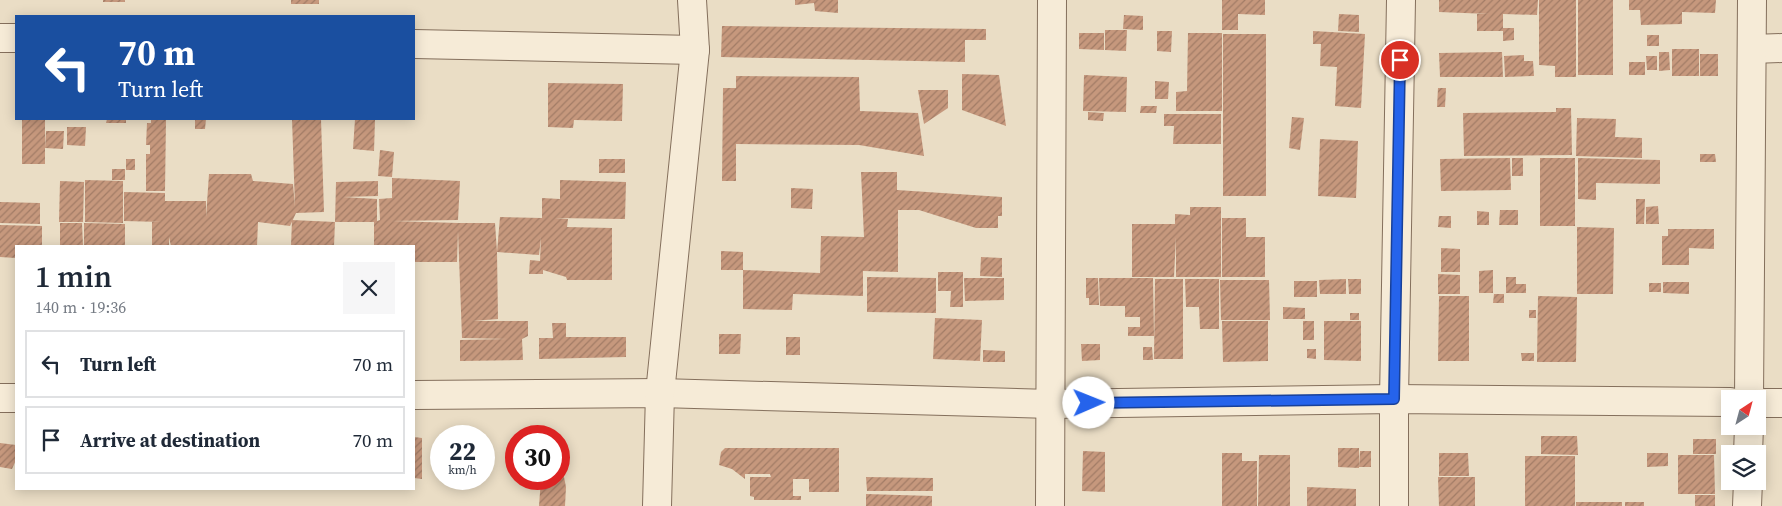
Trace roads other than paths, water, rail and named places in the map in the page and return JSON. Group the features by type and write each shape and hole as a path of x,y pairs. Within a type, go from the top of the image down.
{"street":[{"path":"657,506 660,393 695,50 692,0"},
{"path":"1050,506 1052,0"},
{"path":"1394,506 1400,0"},
{"path":"1750,390 1752,0"},
{"path":"0,38 15,38"},
{"path":"415,44 695,50"},
{"path":"1752,49 1782,48"},
{"path":"415,395 660,393 1051,404 1394,399 1721,402"},
{"path":"0,398 15,398"},
{"path":"1766,402 1782,403"},
{"path":"1747,506 1748,490"}]}
